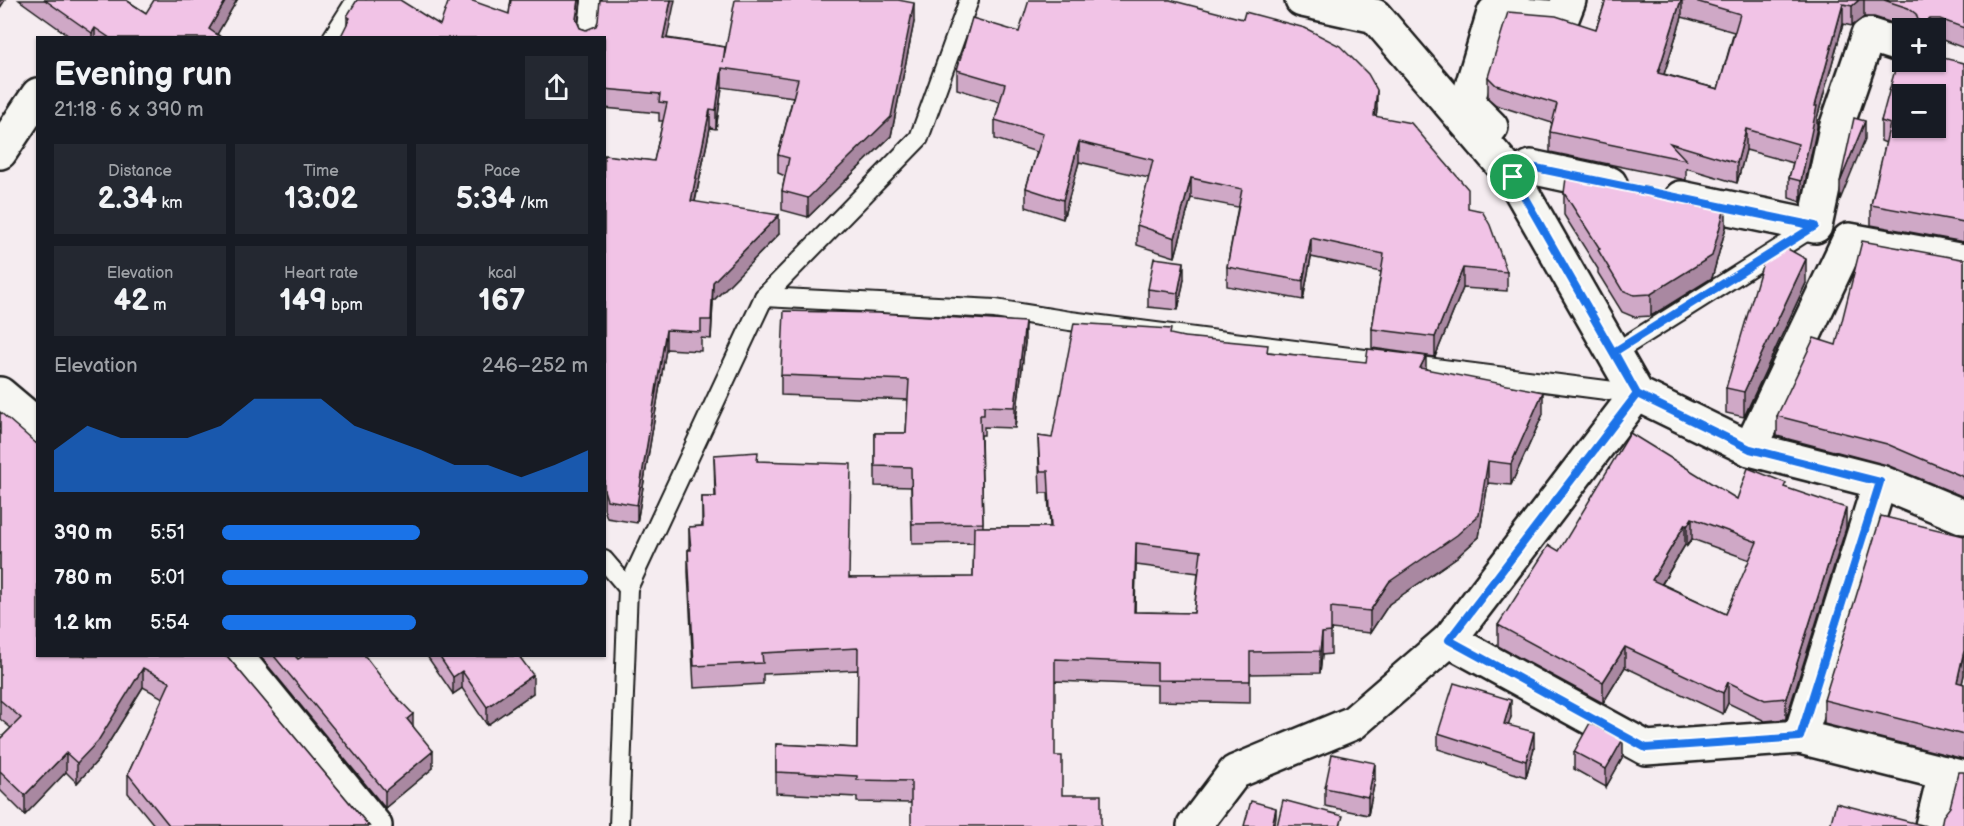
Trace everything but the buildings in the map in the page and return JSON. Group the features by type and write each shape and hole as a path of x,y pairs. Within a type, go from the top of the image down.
{"street":[{"path":"1302,0 1375,16 1522,172 1650,192 1815,226 1836,128 1868,35 1892,43"},
{"path":"1569,0 1562,18 1494,13 1467,103 1522,172 1637,394 1750,449 1880,482 1964,516"},
{"path":"0,152 36,98"},
{"path":"1750,449 1850,240 1964,261"},
{"path":"0,394 36,424"},
{"path":"1194,826 1234,772 1353,723 1449,640 1637,394"},
{"path":"1800,737 1880,482"},
{"path":"1449,640 1646,748 1800,737 1955,775 1932,826"},
{"path":"237,657 375,826"}],"lane":[{"path":"333,36 356,0"},
{"path":"587,36 591,0"},
{"path":"619,826 628,588 764,297 919,138 969,0"},
{"path":"1614,352 1815,226"},
{"path":"764,297 995,309 1070,321 1637,394"},
{"path":"606,562 628,588"}],"route":[{"path":"1513,177 1531,167 1815,226 1614,352 1637,394 1449,640 1646,748 1800,737 1880,482 1750,449 1637,394 1513,177"}]}
